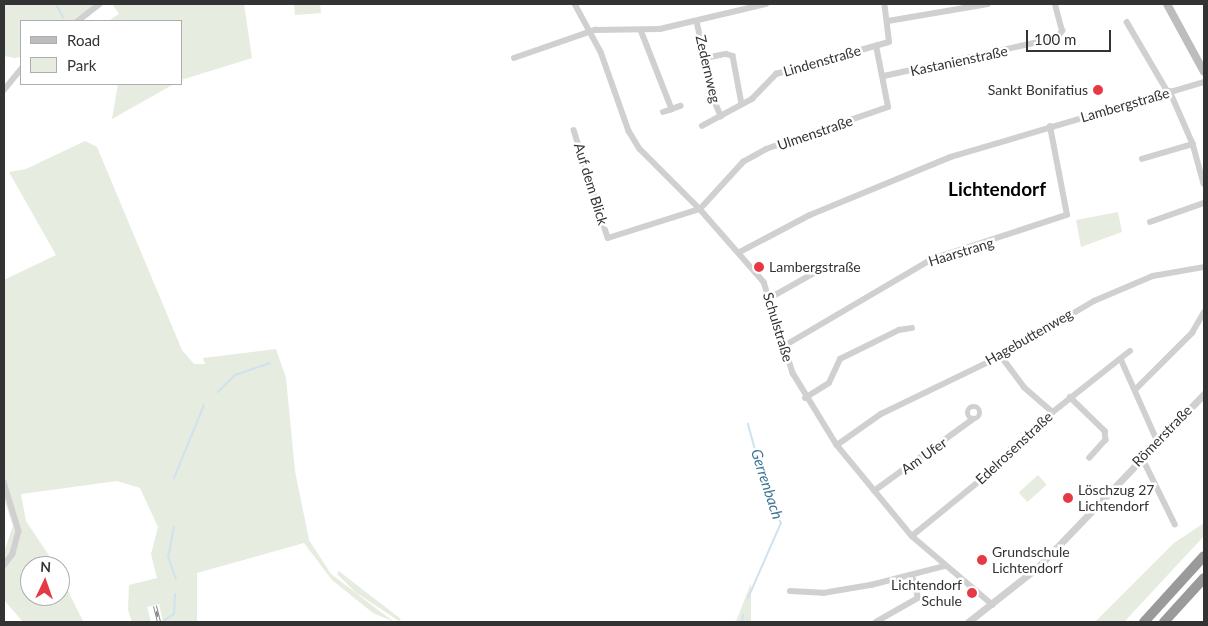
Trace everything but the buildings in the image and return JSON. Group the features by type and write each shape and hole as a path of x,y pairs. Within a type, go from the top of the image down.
{"highway":[{"path":"1144,622 1204,556"},
{"path":"1164,622 1204,578"}],"main road":[{"path":"1167,4 1204,72"}],"street":[{"path":"79,20 100,4"},
{"name":"Schulstraße","path":"575,4 608,70 629,132 645,154 740,252 764,282 784,346 805,398 837,445 912,536 993,605"},
{"path":"514,58 589,32 641,30 697,21 766,4"},
{"name":"Lindenstraße","path":"702,126 742,104 776,74 876,46 891,39 884,4"},
{"path":"888,21 988,4"},
{"name":"Kastanienstraße","path":"884,76 1057,38 1062,31 1055,4"},
{"name":"Zedernweg","path":"697,21 721,116"},
{"path":"1127,22 1169,92 1193,144 1204,184"},
{"path":"641,30 672,109"},
{"name":"Ulmenstraße","path":"700,209 752,156 888,107 884,76 876,46"},
{"path":"705,58 726,54 733,56 742,104"},
{"path":"4,90 20,70"},
{"name":"Lambergstraße","path":"740,252 810,215 942,160 1050,126 1204,82"},
{"path":"663,112 680,106"},
{"name":"Haarstrang","path":"784,346 932,259 1067,215 1050,126"},
{"name":"Auf dem Blick","path":"574,130 608,238 700,209"},
{"path":"1142,159 1193,144"},
{"path":"1150,222 1204,203"},
{"name":"Hagebuttenweg","path":"837,445 912,397 1001,356 1124,286 1204,267"},
{"path":"770,298 816,272"},
{"path":"1135,390 1192,333 1204,312"},
{"path":"805,398 829,383 840,359 912,328"},
{"name":"Edelrosenstraße","path":"912,536 999,465 1010,450 1070,397 1130,351"},
{"path":"1001,356 1024,386 1053,412"},
{"path":"1121,359 1157,440"},
{"name":"Römerstraße","path":"968,622 993,605 1051,554 1157,440 1204,394"},
{"path":"1070,397 1105,431 1106,440 1090,458"},
{"name":"Am Ufer","path":"874,491 973,419"},
{"path":"1142,457 1175,524"},
{"path":"4,482 19,530 13,554 4,566"},
{"path":"790,591 823,593 912,576 945,566"},
{"path":"876,622 918,598 912,576"}],"green space":[{"path":"4,4 99,4 77,20 20,20 20,57 4,56"},
{"path":"112,4 244,4 252,58 182,80 182,20 110,20 119,14"},
{"path":"294,4 320,4 321,13 295,15"},
{"path":"118,85 172,85 112,119"},
{"path":"85,141 97,147 182,350 194,364 205,364 203,358 276,349 286,378 295,471 309,540 331,574 394,622 373,613 332,580 304,543 197,573 197,622 163,622 159,604 147,607 151,622 132,622 128,610 129,585 157,578 151,554 158,527 140,488 117,481 21,494 26,521 49,556 20,556 20,606 70,606 70,595 83,621 23,622 4,600 4,552 13,526 4,499 4,280 56,255 9,172 26,169"},
{"path":"1118,212 1122,232 1081,247 1076,220"},
{"path":"1038,475 1047,485 1027,502 1019,492"},
{"path":"1204,523 1204,536 1124,622 1095,622 1174,543"},
{"path":"339,571 401,619 399,621 355,592 337,574"},
{"path":"751,583 751,622 735,622 737,619"}],"waterway":[{"path":"56,4 63,17"},
{"path":"218,392 235,375 270,363"},
{"path":"174,478 204,405"},
{"name":"Gerrenbach","path":"748,424 769,501 781,523 748,598"},
{"path":"174,527 168,557 176,579"},
{"path":"162,622 174,614 175,594"},
{"name":"Gerrenbach","path":"742,622 743,615"}],"railway":[{"path":"155,606 159,622"}],"place":[{"name":"Sankt Bonifatius","path":"1098,90"},
{"name":"Lambergstraße","path":"759,267"},
{"name":"Löschzug 27 Lichtendorf","path":"1068,498"},
{"name":"Grundschule Lichtendorf","path":"982,560"},
{"name":"Lichtendorf Schule","path":"972,593"}],"district":[{"name":"Lichtendorf","path":"997,189"}]}
